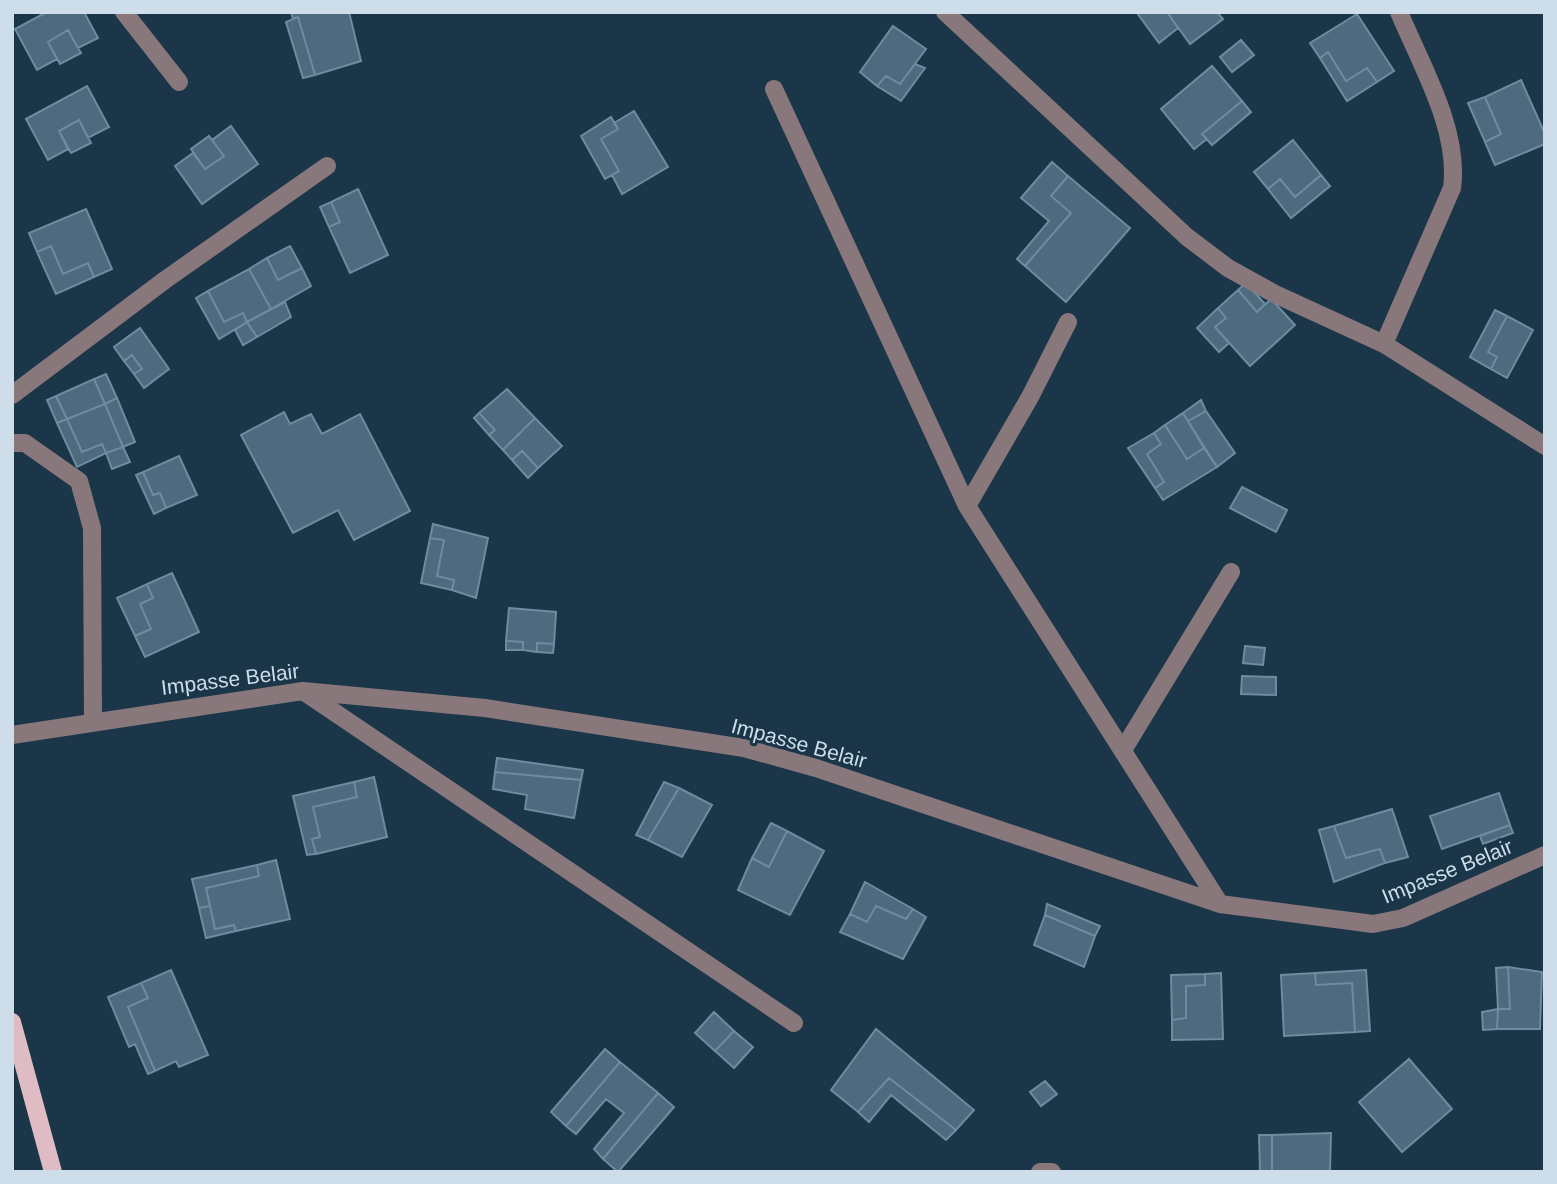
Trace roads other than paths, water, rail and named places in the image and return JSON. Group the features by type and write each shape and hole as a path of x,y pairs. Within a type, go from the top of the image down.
{"main road":[{"path":"12,1022 53,1172"}],"street":[{"path":"124,12 179,82"},
{"path":"945,12 1187,237 1228,268 1275,294 1384,344 1545,446"},
{"path":"1384,344 1452,188 1455,164 1450,135 1399,12"},
{"path":"774,89 967,506 1220,904"},
{"path":"12,395 165,280 327,166"},
{"path":"967,506 1030,397 1068,322"},
{"path":"12,443 25,443 79,481 92,528 93,721"},
{"path":"1123,750 1231,572"},
{"path":"303,691 794,1023"},
{"name":"Impasse Belair","path":"12,735 303,691 485,709 744,748 816,768 1220,904 1373,924 1403,918 1545,855"},
{"path":"1040,1172 1052,1172"}]}
